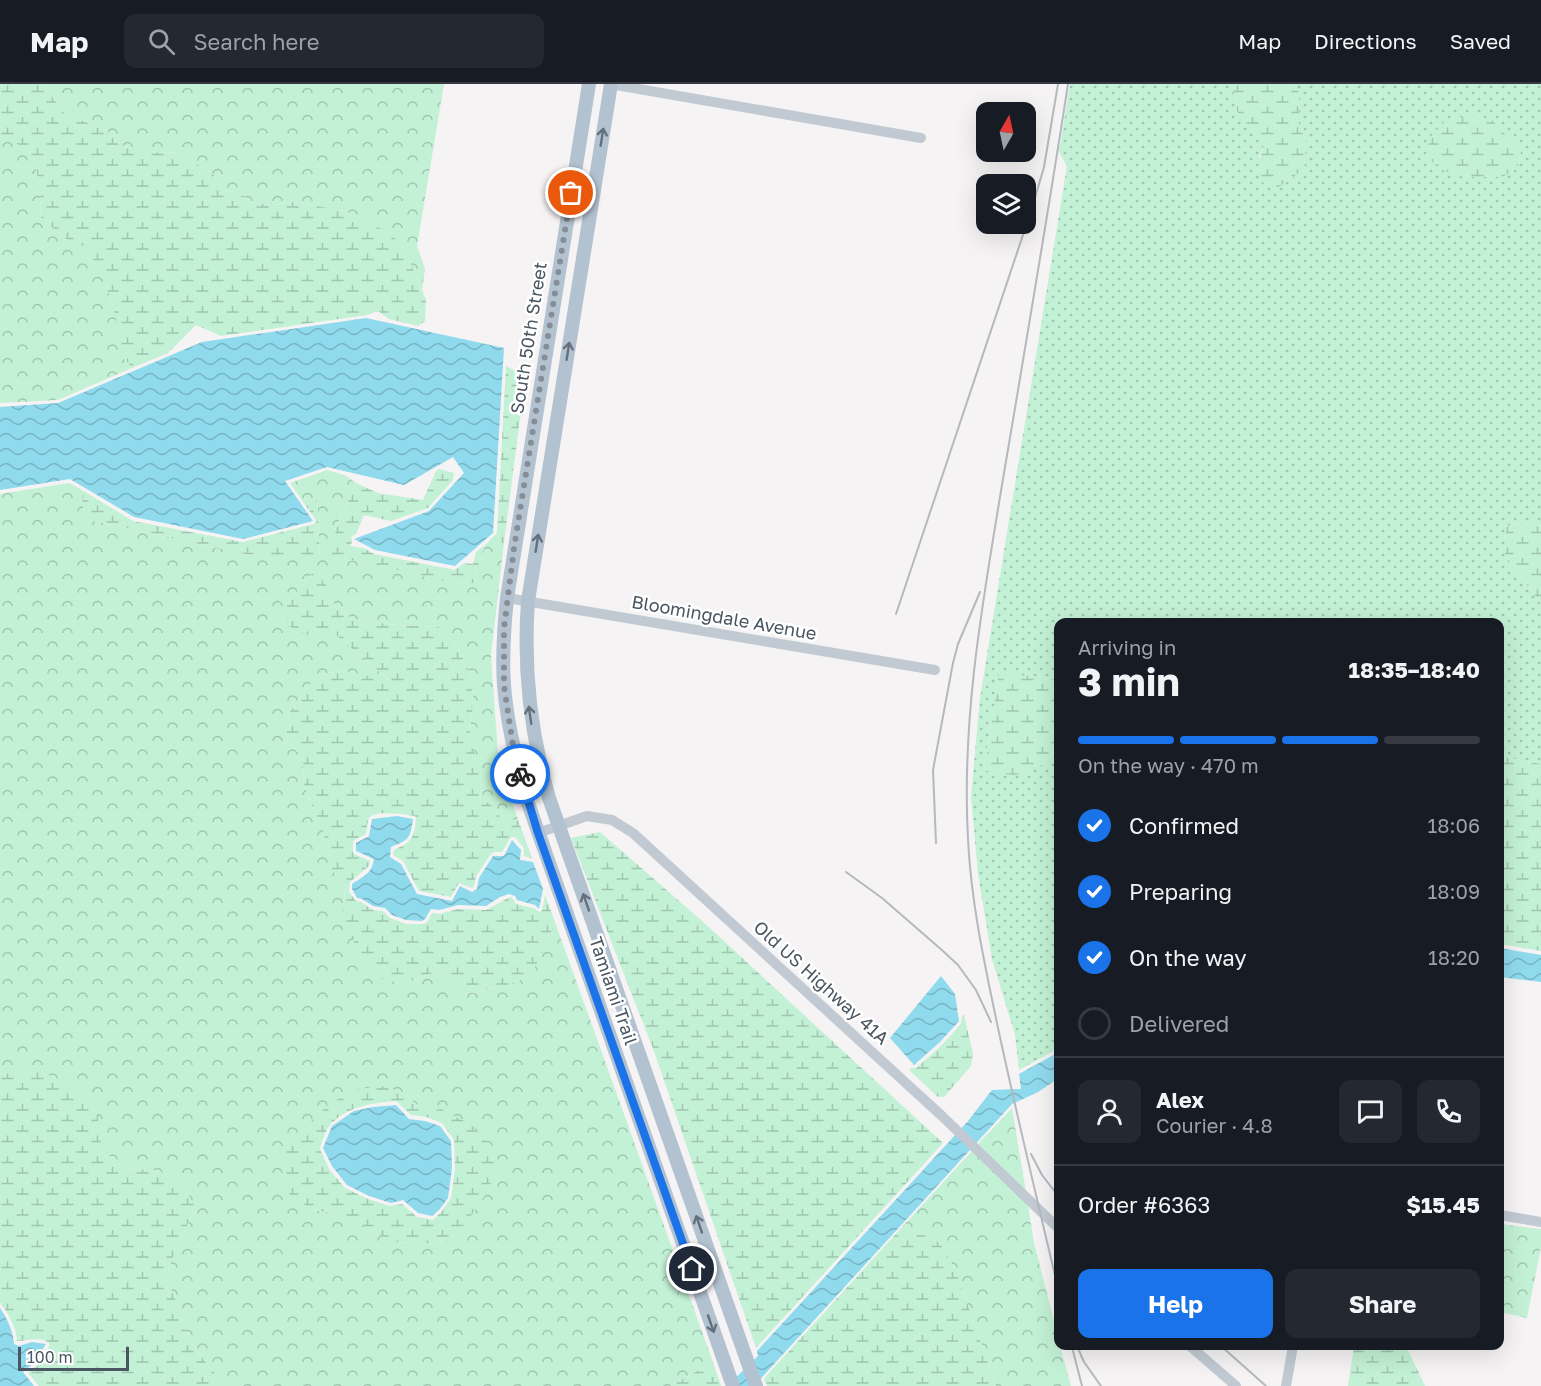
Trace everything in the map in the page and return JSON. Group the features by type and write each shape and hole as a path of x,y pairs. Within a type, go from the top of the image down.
{"main road":[{"name":"South 50th Street","path":"507,598 589,84"},
{"path":"528,601 610,84"},
{"name":"Tamiami Trail","path":"507,598 504,628 504,686 520,776 731,1382"},
{"name":"Tamiami Trail","path":"528,601 526,658 530,717 541,771 756,1386"}],"street":[{"path":"610,84 921,138"},
{"path":"568,214 589,217"},
{"name":"Bloomingdale Avenue","path":"507,598 935,670"},
{"name":"Old US Highway 41A","path":"538,833 587,816 612,820 633,833 977,1148 1054,1224"},
{"path":"1504,1216 1541,1222"},
{"path":"1195,1350 1236,1386"},
{"path":"1286,1386 1292,1350"}],"green space":[{"path":"0,84 43,84 64,113 107,131 119,145 161,153 177,152 213,174 221,189 240,194 255,203 272,205 294,202 346,211 393,235 409,260 426,300 425,321 418,326 389,319 378,311 367,315 221,336 196,325 168,353 132,368 121,349 110,297 88,248 66,239 41,218 40,190 34,157 10,138 0,140"},
{"path":"43,84 444,84 417,246 425,269 422,290 409,260 346,211 294,202 272,205 255,203 240,194 221,189 213,174 177,152 161,153 119,145 107,131 64,113"},
{"path":"1070,84 1232,84 1237,111 1265,143 1259,157 1276,189 1304,169 1306,141 1299,125 1299,92 1289,84 1541,84 1541,527 1529,523 1506,526 1505,555 1541,604 1541,764 1504,757 1504,618 1054,618 1054,679 999,673 984,770 1014,775 1054,754 1054,1051 1019,1070 1015,1035 992,959 978,874 971,796 980,698 1067,166 1059,152"},
{"path":"1232,84 1289,84 1299,92 1299,125 1306,141 1304,169 1276,189 1264,184 1256,169 1265,143 1246,127 1237,111"},
{"path":"1468,115 1491,119 1521,152 1517,169 1502,177 1463,177 1442,170 1425,156 1431,136 1444,122"},
{"path":"10,137 34,157 40,190 41,218 66,239 88,247 107,288 116,315 125,360 132,368 58,400 0,403 0,140"},
{"path":"506,366 527,377 504,543 490,540 497,533"},
{"path":"439,469 454,473 453,480 428,508 391,521 364,515 356,534 351,537 350,546 364,548 374,554 455,570 464,563 473,564 476,552 485,545 473,583 437,579 366,562 331,558 336,528 356,483 378,493 423,500"},
{"path":"327,470 345,475 356,483 336,527 332,558 374,564 435,579 473,583 485,545 490,540 504,543 491,656 499,768 518,819 504,823 490,803 480,803 482,765 469,744 473,700 470,672 456,645 439,627 353,620 335,607 329,588 314,572 288,602 309,635 336,635 390,681 343,671 318,674 289,713 286,738 303,759 304,784 322,825 332,870 346,886 342,909 402,984 445,969 461,992 473,993 495,988 545,947 555,922 713,1362 670,1386 227,1386 191,1343 166,1278 176,1247 196,1208 160,1171 116,1167 98,1137 98,1105 0,1074 0,494 69,483 82,490 84,519 260,557 320,557 317,498 301,499 290,483","holes":["384,1086 406,1095 424,1111 491,1145 442,1244 391,1242 345,1215 312,1210 287,1144"]},
{"path":"82,490 133,521 243,542 314,524 315,519 301,499 317,498 320,557 260,557 84,519"},
{"path":"1530,523 1541,527 1541,604 1505,555 1506,526"},
{"path":"314,571 329,588 335,607 353,620 439,627 456,645 470,672 473,700 469,743 482,765 480,802 490,803 504,823 518,819 532,858 524,856 524,848 515,837 511,837 502,852 491,854 476,876 472,888 459,883 451,897 419,891 403,861 393,855 394,850 411,838 415,829 416,817 377,814 369,818 366,834 353,841 354,854 370,861 369,866 350,882 349,892 356,901 373,910 383,911 390,918 406,924 424,924 432,913 439,914 458,909 486,910 510,897 516,904 540,912 545,895 555,922 535,967 518,982 473,993 461,992 446,977 444,969 402,984 376,977 359,953 342,909 346,886 332,870 322,826 304,784 303,759 286,738 289,713 318,674 343,671 389,680 336,635 309,635 288,626 287,603"},
{"path":"999,672 1054,679 1054,754 1046,762 1021,774 984,770"},
{"path":"1504,757 1541,764 1541,951 1504,945"},
{"path":"600,832 701,920 943,1143 756,1348 655,1054 571,838"},
{"path":"964,1015 973,1054 971,1066 944,1097 938,1097 909,1070 916,1068 942,1045 961,1024"},
{"path":"41,1072 67,1083 98,1105 98,1137 116,1167 160,1171 184,1187 196,1208 176,1247 166,1278 191,1343 227,1386 39,1386 28,1373 37,1365 49,1343 37,1339 17,1341 12,1321 0,1303 0,1074"},
{"path":"384,1086 406,1095 424,1111 441,1109 470,1124 491,1145 497,1169 486,1194 464,1226 442,1244 391,1242 345,1215 312,1210 289,1194 282,1169 287,1144 324,1109 342,1096 358,1089","holes":["396,1101 411,1115 426,1117 442,1123 454,1140 455,1168 451,1198 433,1220 417,1217 402,1204 390,1206 345,1188 329,1169 320,1149 330,1125 354,1109 370,1104"]},
{"path":"1012,1108 1026,1192 978,1144"},
{"path":"973,1150 1028,1205 1034,1243 1054,1321 1054,1350 1061,1350 1071,1386 996,1386 957,1273 940,1243 903,1226"},
{"path":"1504,1224 1541,1229 1541,1247 1527,1318 1504,1313"},
{"path":"903,1226 940,1243 957,1273 996,1386 767,1386 764,1379 768,1374"},
{"path":"1353,1350 1408,1350 1425,1386 1348,1386"},
{"path":"713,1362 721,1386 670,1386"}],"water":[{"path":"366,318 504,348 493,533 455,566 375,550 354,539 429,511 464,473 453,457 404,485 327,467 285,481 313,521 243,539 134,517 70,479 0,490 0,407 58,403 202,342"},
{"path":"397,816 413,819 412,826 408,838 391,847 390,857 401,864 417,894 452,901 460,886 472,892 477,889 479,878 493,856 504,856 512,840 521,850 520,860 533,862 543,889 539,909 509,894 486,906 458,905 439,910 431,909 422,921 406,920 392,915 385,908 373,906 357,898 352,884 369,871 374,859 356,851 356,843 369,836 372,819"},
{"path":"1504,949 1541,955 1541,982 1504,977"},
{"path":"941,976 955,994 959,1021 914,1065 890,1038"},
{"path":"1054,1055 1054,1081 1012,1104 754,1386 727,1386 758,1356 757,1351 968,1121 992,1090 1021,1089 1019,1074"},
{"path":"396,1105 409,1119 440,1126 451,1141 452,1168 448,1198 432,1216 418,1213 403,1200 391,1203 369,1196 347,1185 332,1166 323,1148 332,1126 354,1111"},
{"path":"0,1308 10,1326 14,1344 19,1346 32,1342 46,1344 34,1363 23,1372 34,1386 0,1386"}],"railway":[{"path":"896,614 1032,208 1044,167 1058,84"},
{"path":"1054,1270 998,1028 975,911 968,839 967,793 971,701 982,610 1068,84"},
{"path":"936,843 933,770 958,644 980,592"},
{"path":"846,872 882,898 958,965 976,990 991,1022"},
{"path":"1031,1154 1042,1175 1054,1191"},
{"path":"1079,1350 1084,1362 1101,1386"},
{"path":"1226,1350 1266,1386"},
{"path":"1073,1351 1082,1386"}],"way so far":[{"path":"520,774 513,746 504,686 504,628 514,548 571,193"}],"route":[{"path":"520,774 538,833 692,1269"}]}
